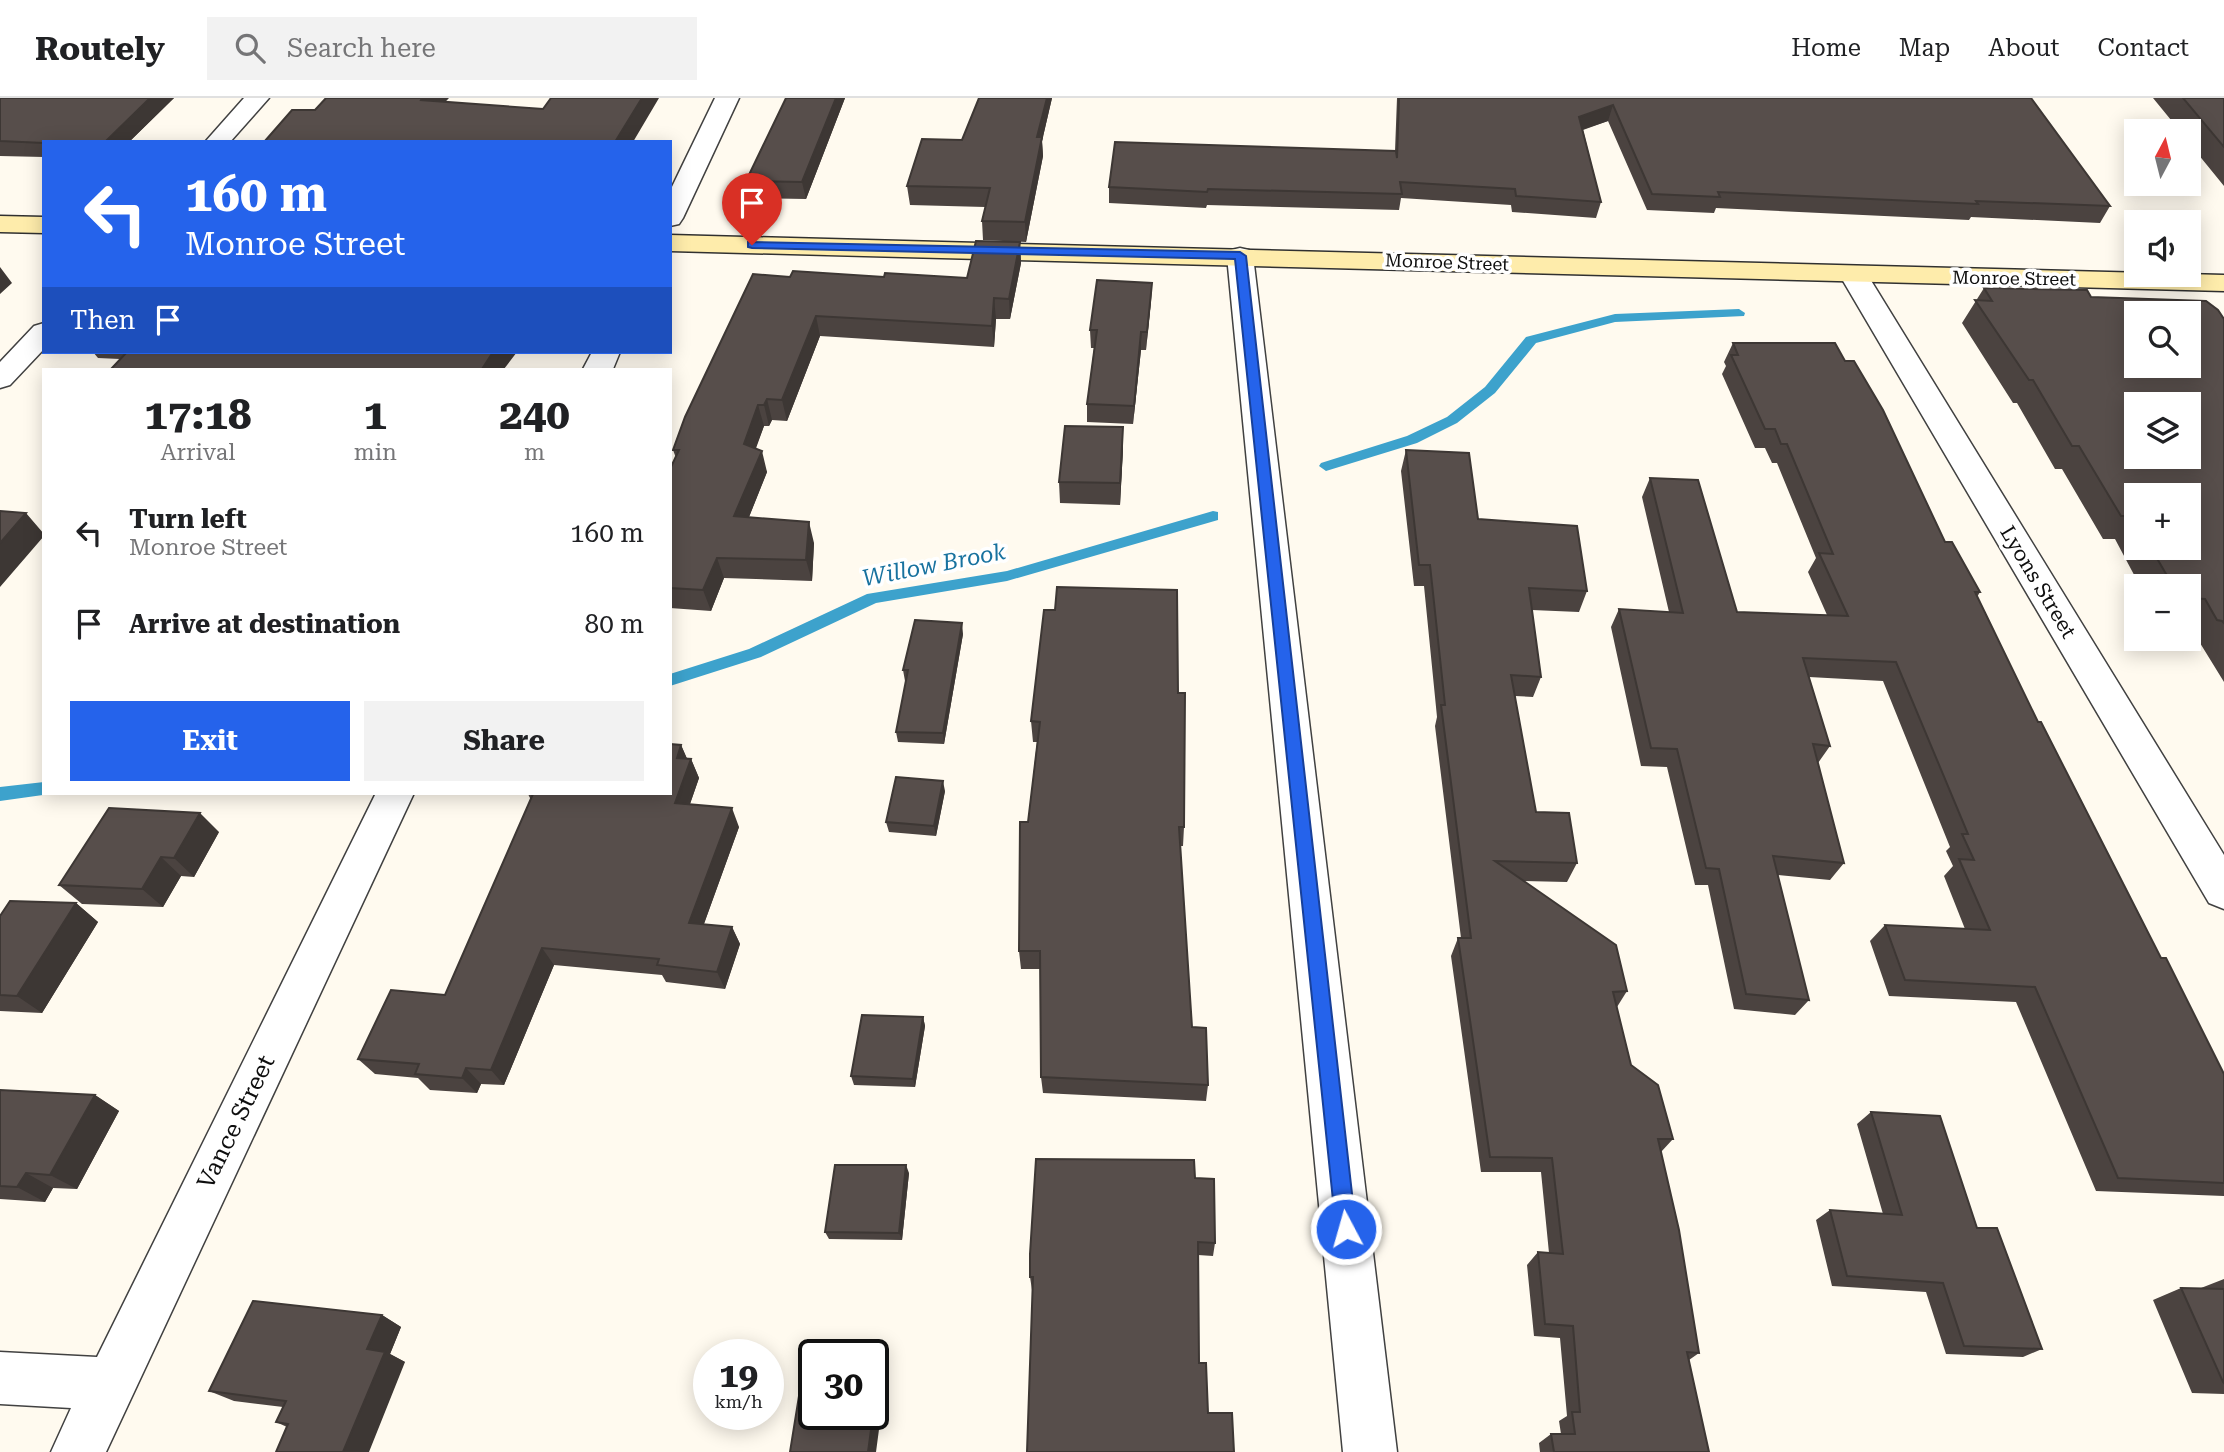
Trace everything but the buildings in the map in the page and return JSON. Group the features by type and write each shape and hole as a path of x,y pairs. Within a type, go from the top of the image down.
{"street":[{"path":"219,140 257,98"},
{"path":"672,214 727,98"},
{"path":"0,224 42,225"},
{"name":"Monroe Street","path":"672,243 2224,283"},
{"path":"1240,256 1370,1452"},
{"name":"Lyons Street","path":"1853,274 2224,891"},
{"path":"0,379 42,334"},
{"name":"Vance Street","path":"78,1452 393,795"},
{"path":"0,1378 111,1384"}],"waterway":[{"name":"Willow Brook","path":"1326,466 1412,439 1452,420 1490,390 1531,340 1615,318 1739,313"},
{"name":"Willow Brook","path":"672,679 755,653 873,598 1007,576 1213,516"},
{"name":"Willow Brook","path":"0,794 42,789"}],"route":[{"path":"752,245 1240,256 1346,1229"}]}
